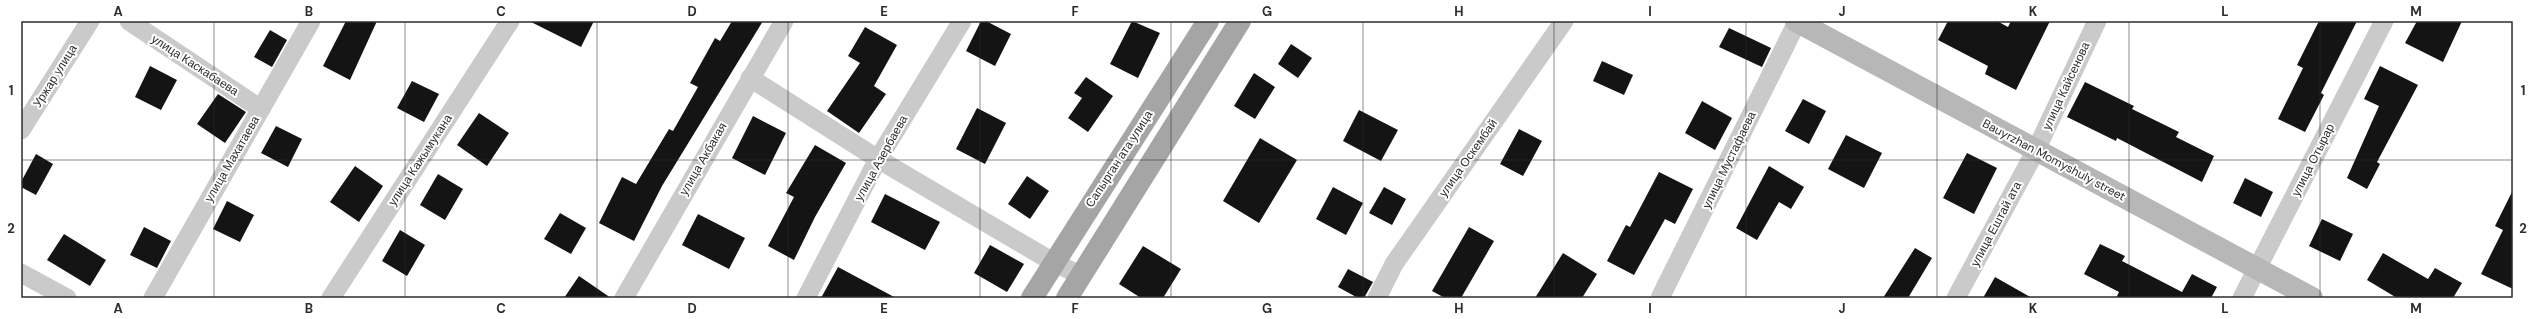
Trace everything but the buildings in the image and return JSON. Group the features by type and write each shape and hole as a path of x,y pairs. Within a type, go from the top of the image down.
{"main road":[{"name":"Сапырган ата улица","path":"1032,298 1053,262 1208,21"},
{"path":"1067,298 1240,21"}],"street":[{"name":"Уржар улица","path":"21,130 90,21"},
{"name":"улица Каскабаева","path":"129,21 261,108"},
{"name":"улица Махатаева","path":"153,298 311,21"},
{"name":"улица Кажымукана","path":"331,298 510,21"},
{"name":"улица Акбакая","path":"624,298 784,21"},
{"name":"улица Азербаева","path":"806,298 878,159 962,21"},
{"name":"улица Оскембай","path":"1377,298 1394,264 1564,21"},
{"name":"Bauyrzhan Momyshuly street","path":"1797,21 2312,298"},
{"name":"улица Мустафаева","path":"1660,298 1797,21"},
{"name":"улица Кайсенова","path":"2036,150 2097,21"},
{"name":"улица Отырар","path":"2242,298 2384,21"},
{"path":"750,78 878,159 1053,262 1080,275"},
{"name":"улица Ештай ата","path":"1956,298 2036,150"},
{"path":"21,274 67,298"}]}
